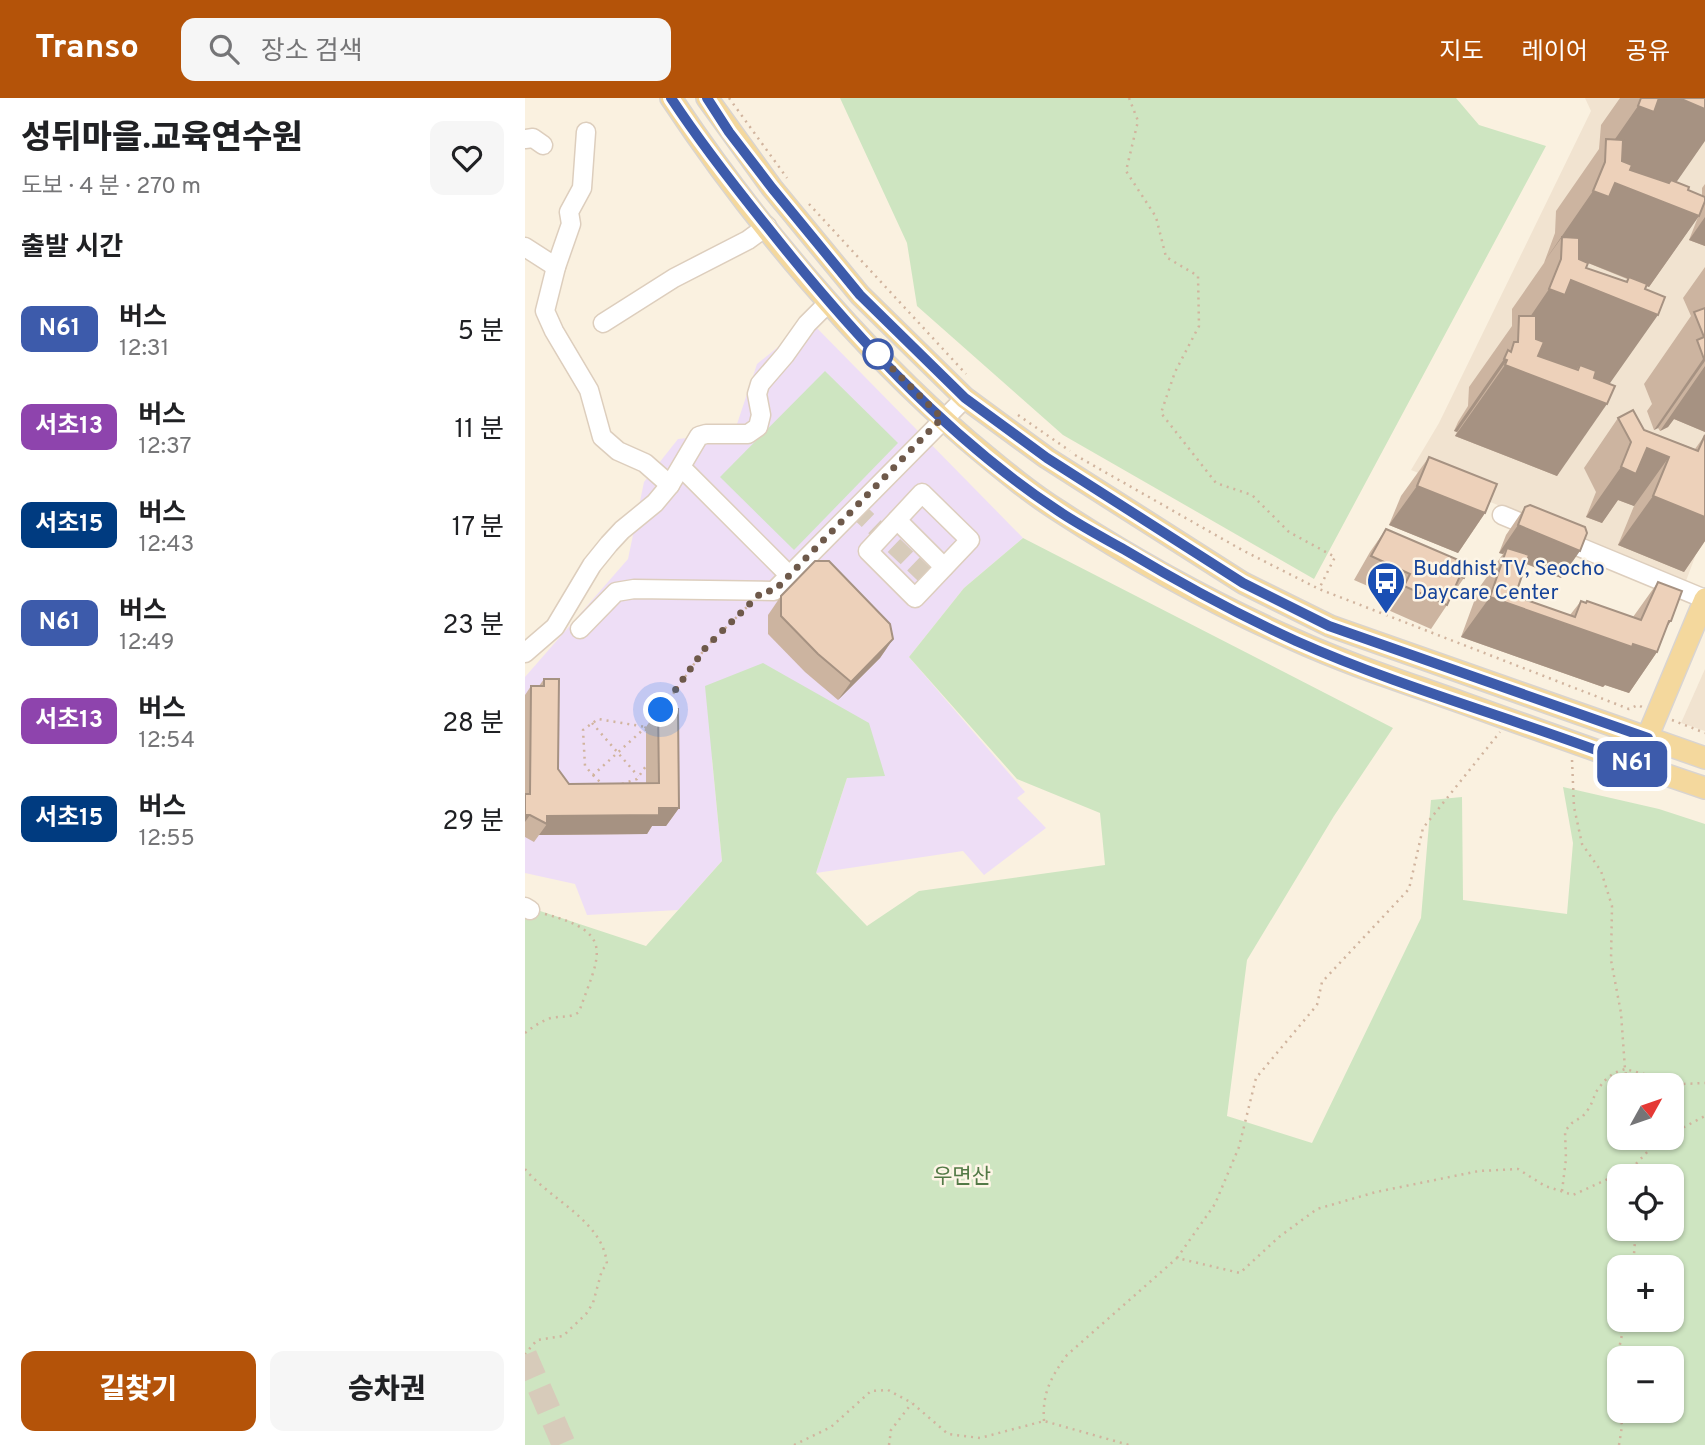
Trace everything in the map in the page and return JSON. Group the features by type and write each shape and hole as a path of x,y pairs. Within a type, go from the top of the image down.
{"main road":[{"path":"671,98 698,138 829,302 942,418 997,465 1057,510 1171,578 1297,641 1705,789"},
{"path":"706,98 772,188 860,295 965,398 1047,458 1243,583 1329,626 1705,758"},
{"path":"1636,765 1705,599"}],"street":[{"path":"586,132 582,188 569,212 571,224 545,311 589,390 602,437 618,451 645,463 670,485"},
{"path":"525,139 533,138 543,145"},
{"path":"603,323 674,278 748,240 767,226"},
{"path":"525,247 556,267"},
{"path":"525,653 555,627 592,565 609,544 655,503 670,485 699,436 748,434 758,427 761,415 757,394 760,384 807,324 829,302"},
{"path":"580,629 616,592 634,589 774,591 942,418 965,398"},
{"path":"684,470 789,575"},
{"path":"922,493 970,540 915,598 868,551 897,520 922,493"},
{"path":"1502,515 1705,599"},
{"path":"897,520 944,567"}],"path":[{"path":"729,98 789,181"},
{"path":"1129,98 1138,121 1126,171 1156,217 1166,257 1198,276 1199,326 1174,372 1161,413 1216,484 1252,495 1289,532 1335,557 1319,589"},
{"path":"806,202 967,375"},
{"path":"1008,408 1073,454 1242,550 1319,589 1629,709 1638,705"},
{"path":"593,775 646,727 706,647 763,591"},
{"path":"611,785 603,785 585,766 583,730 598,719 646,727"},
{"path":"1044,1421 1042,1402 1053,1374 1067,1355 1177,1258 1215,1203 1239,1147 1256,1078 1317,1005 1322,982 1409,889 1423,828 1510,720"},
{"path":"592,723 639,777"},
{"path":"646,727 646,740"},
{"path":"1690,727 1705,733"},
{"path":"1573,742 1574,807 1582,844 1601,871 1612,906 1611,960 1621,1013 1626,1073"},
{"path":"619,785 639,777 646,767"},
{"path":"525,1033 538,1023 579,1012 598,957 592,937 583,928 573,922 527,909"},
{"path":"1562,1192 1566,1159 1565,1131 1583,1116 1604,1081 1614,1073 1625,1069 1682,1084 1705,1083"},
{"path":"1684,1127 1705,1116"},
{"path":"1636,1164 1649,1150"},
{"path":"525,1169 535,1182 582,1219 604,1246 607,1265 602,1270 593,1303 586,1314 563,1336 537,1340 525,1354"},
{"path":"1177,1258 1240,1273 1279,1237 1317,1209 1376,1192 1479,1171 1518,1169 1545,1186 1573,1195 1607,1179"},
{"path":"794,1445 831,1427 871,1391 888,1390 912,1403 948,1434 980,1438 1044,1421 1129,1445"},
{"path":"889,1445 891,1430 912,1403"},
{"path":"1619,1445 1622,1423"}],"shaded area":[{"path":"1585,98 1656,98 1705,117 1705,530 1686,581 1411,470 1439,423 1591,111"},
{"path":"810,321 1023,538 964,588 909,657 1025,792 1017,798 1046,828 984,875 963,851 816,873 847,778 712,759 722,861 678,910 587,915 575,884 525,873 525,677 628,559 644,482 678,439 734,433 757,364"},
{"path":"1705,669 1705,731 1681,723"}],"green space":[{"path":"840,98 1456,98 1479,125 1546,146 1314,579 1063,435 917,306 907,243"},
{"path":"825,371 898,443 794,550 720,477"},
{"name":"우면산","path":"1023,538 1393,728 1334,816 1247,960 1227,1116 1312,1143 1421,918 1431,800 1462,797 1463,900 1567,914 1573,843 1563,787 1659,809 1705,824 1705,1445 525,1445 525,906 646,946 722,861 705,686 763,663 869,723 885,776 847,778 816,873 867,926 919,891 1105,865 1100,813 1017,779 909,657 964,588"}],"building":[{"path":"1641,98 1659,98 1654,112 1638,106"},
{"path":"1679,98 1705,98 1705,109"},
{"path":"1606,139 1623,140 1622,161 1632,165 1630,170 1669,183 1671,180 1705,197 1699,216 1615,183 1609,197 1593,191 1605,162"},
{"path":"1562,237 1579,238 1579,259 1588,263 1586,268 1627,282 1629,277 1647,284 1645,289 1665,297 1658,315 1571,280 1565,295 1549,289 1561,259"},
{"path":"1705,308 1704,359 1697,340 1704,337 1694,312"},
{"path":"1519,316 1536,316 1536,339 1544,342 1538,356 1578,370 1580,365 1596,371 1594,378 1615,386 1607,404 1505,365 1507,360 1504,359 1508,350 1511,352 1514,342 1518,342"},
{"path":"1633,410 1644,430 1698,451 1705,435 1705,517 1653,496 1669,457 1647,448 1636,474 1621,467 1631,442 1618,418"},
{"path":"1429,457 1497,484 1485,513 1417,486"},
{"path":"1530,505 1585,527 1587,533 1580,551 1518,525 1525,507"},
{"path":"1386,529 1470,565 1464,578 1460,576 1447,605 1404,586 1410,574 1371,556"},
{"path":"1507,548 1529,555 1515,596 1575,617 1581,601 1587,601 1641,620 1658,582 1682,591 1657,652 1633,644 1632,647 1490,597"},
{"path":"815,561 829,561 890,624 893,639 851,682 818,654 781,616 781,596"},
{"path":"544,679 559,679 558,769 569,784 659,783 658,709 678,709 679,808 659,808 659,815 547,816 547,824 525,815 525,794 530,794 531,686 544,686"}],"tunnel":[{"path":"855,508 931,581"},
{"path":"525,1355 564,1445"}],"bus line":[{"name":"N61","path":"671,98 698,138 785,250 871,347 942,418 997,465 1057,510 1171,578 1297,641 1636,765 1648,738 1329,626 1243,583 1047,458 993,420 965,398 860,295 772,188 707,98"}],"place":[{"name":"Buddhist TV, Seocho Daycare Center","path":"1386,615"}],"route":[{"path":"661,710 706,647 763,591 774,591 942,418 878,354"}]}
